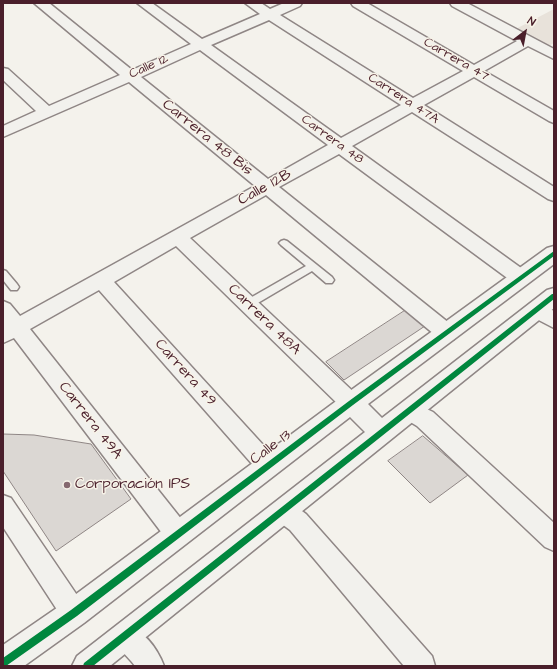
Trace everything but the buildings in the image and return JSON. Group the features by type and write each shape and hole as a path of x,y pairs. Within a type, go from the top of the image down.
{"main road":[{"name":"Calle 13","path":"3,663 16,649 74,613 177,533 554,253"},
{"path":"87,666 381,432 548,308"},
{"path":"351,403 381,432"}],"street":[{"name":"Carrera 48 Bis","path":"41,3 447,333"},
{"name":"Carrera 48","path":"144,3 521,278"},
{"name":"Carrera 47A","path":"252,3 554,195"},
{"name":"Calle 12","path":"3,132 295,3"},
{"name":"Carrera 47","path":"358,3 554,118"},
{"path":"457,3 554,55"},
{"name":"Calle 12B","path":"10,331 527,41"},
{"path":"3,72 46,113"},
{"name":"Carrera 48A","path":"177,237 351,403"},
{"name":"Carrera 49","path":"101,280 268,466"},
{"name":"Carrera 49A","path":"3,309 10,331 177,533"},
{"path":"410,410 425,419 554,540"},
{"path":"3,506 74,613"},
{"path":"283,510 298,522 422,666"},
{"path":"125,636 140,650 151,666"}],"lane":[{"path":"284,243 329,280"},
{"path":"248,304 312,267"},
{"path":"3,273 14,287"}],"shaded area":[{"path":"554,9 554,43 543,49 510,32"}],"cycle path":[{"path":"3,663 74,613 351,403 554,253"},
{"path":"87,666 554,296"}],"place":[{"name":"Corporación IPS","path":"67,485"}]}
